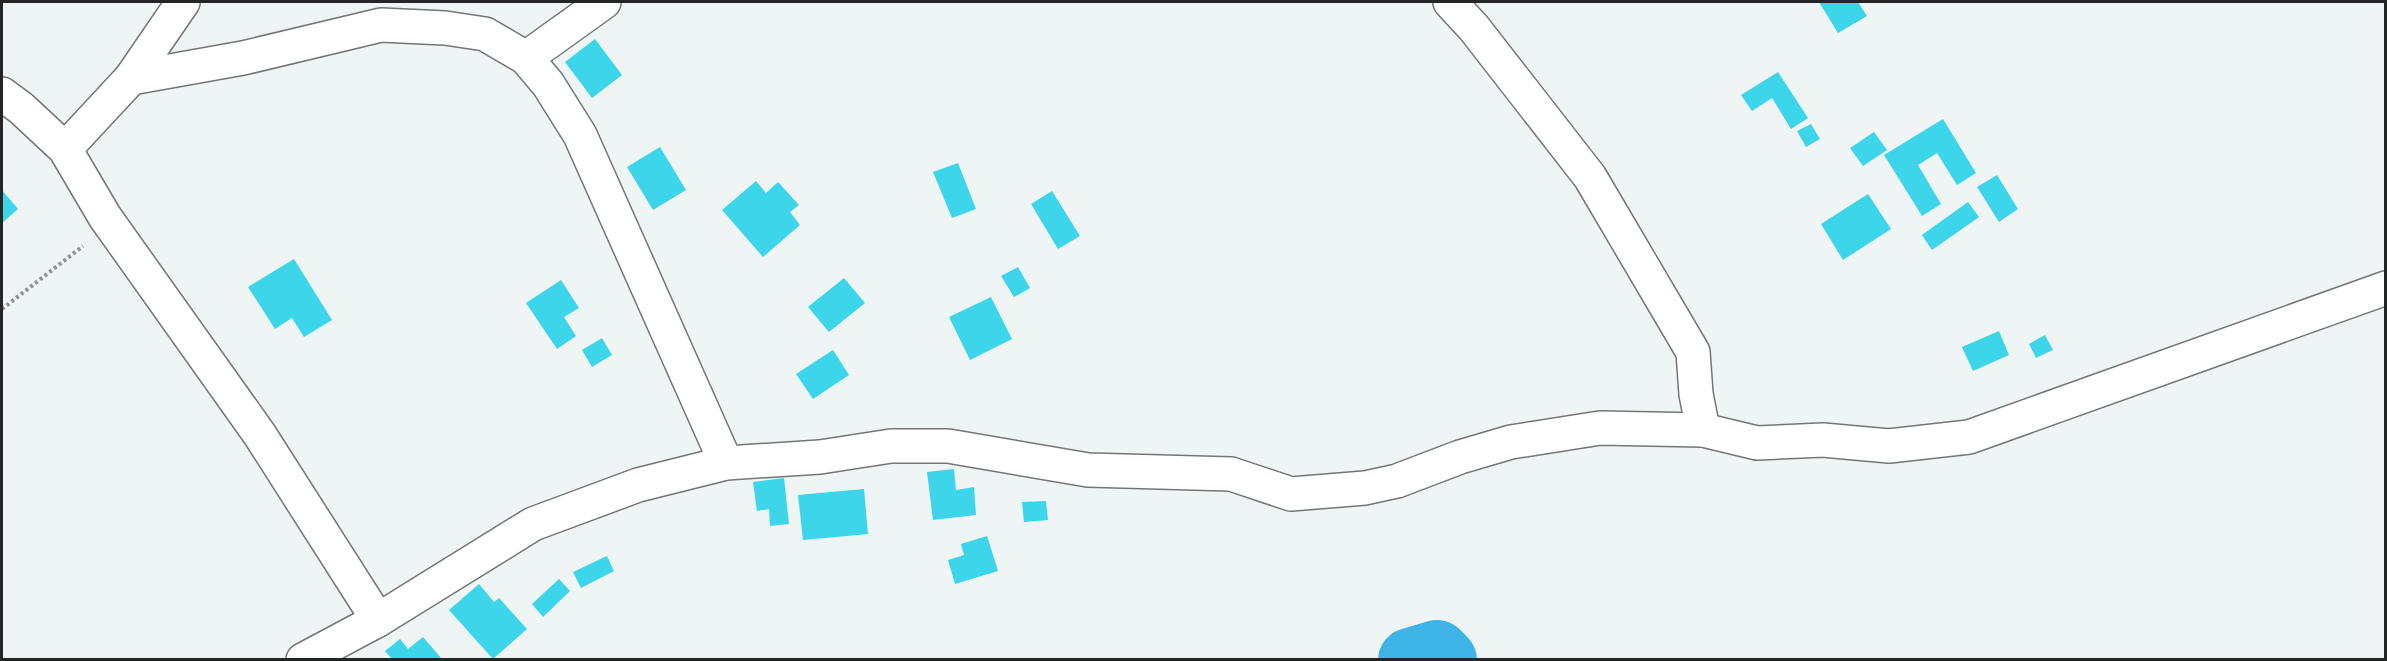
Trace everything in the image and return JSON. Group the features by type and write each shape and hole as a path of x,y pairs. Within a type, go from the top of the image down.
{"street":[{"path":"65,149 131,78 183,2"},
{"path":"526,58 604,2"},
{"path":"1449,2 1474,28 1596,188 1693,352 1696,394 1703,430"},
{"path":"131,78 243,58 381,25 445,28 485,34 526,58 548,84 580,135 726,463"},
{"path":"2,94 21,108 65,149 105,217 260,435 378,620"},
{"path":"303,660 378,620 532,524 638,485 726,463 820,457 891,446 948,446 1088,470 1231,474 1291,494 1376,486 1511,442 1600,428 1703,430 1757,442 1822,440 1889,446 1969,437 2385,288"}],"path":[{"path":"2,309 85,245 105,217"}],"building":[{"path":"1819,2 1858,2 1867,16 1838,33"},
{"path":"595,39 622,75 592,98 565,62"},
{"path":"1778,72 1808,118 1791,129 1772,98 1752,111 1741,95"},
{"path":"1943,119 1976,173 1957,185 1937,153 1918,165 1941,204 1922,216 1884,155"},
{"path":"1811,124 1820,139 1806,147 1797,131"},
{"path":"1874,132 1887,150 1863,166 1850,148"},
{"path":"660,147 686,190 653,210 627,167"},
{"path":"958,163 976,209 952,218 933,172"},
{"path":"1997,175 2018,209 1999,222 1977,187"},
{"path":"756,181 766,193 778,182 799,205 790,212 800,225 763,257 722,210"},
{"path":"2,190 18,209 2,223"},
{"path":"1052,191 1080,236 1058,249 1031,204"},
{"path":"1868,194 1891,229 1843,260 1821,224"},
{"path":"1968,202 1979,217 1932,250 1922,235"},
{"path":"294,259 332,320 304,337 292,318 275,329 248,287"},
{"path":"1018,267 1030,288 1014,297 1001,276"},
{"path":"844,278 865,303 829,332 808,307"},
{"path":"561,280 579,308 564,317 576,336 557,349 526,303"},
{"path":"991,297 1012,339 970,360 949,317"},
{"path":"1999,331 2009,355 1973,371 1962,347"},
{"path":"2045,335 2053,350 2036,358 2029,344"},
{"path":"602,338 612,355 592,367 582,350"},
{"path":"833,350 849,375 813,399 796,374"},
{"path":"954,469 956,490 974,487 976,515 933,520 927,472"},
{"path":"784,478 789,524 770,526 769,509 757,511 753,482"},
{"path":"864,489 868,534 803,540 798,495"},
{"path":"1046,501 1048,520 1024,522 1022,502"},
{"path":"987,536 998,571 955,584 948,560 964,555 961,544"},
{"path":"607,556 614,571 581,588 573,572"},
{"path":"559,579 570,591 543,617 532,604"},
{"path":"479,584 494,602 499,598 527,629 493,659 449,610"},
{"path":"423,637 441,658 439,660 393,660 385,651 400,639 408,649"}],"waterway":[{"path":"1410,660 1437,652 1445,660"}]}
